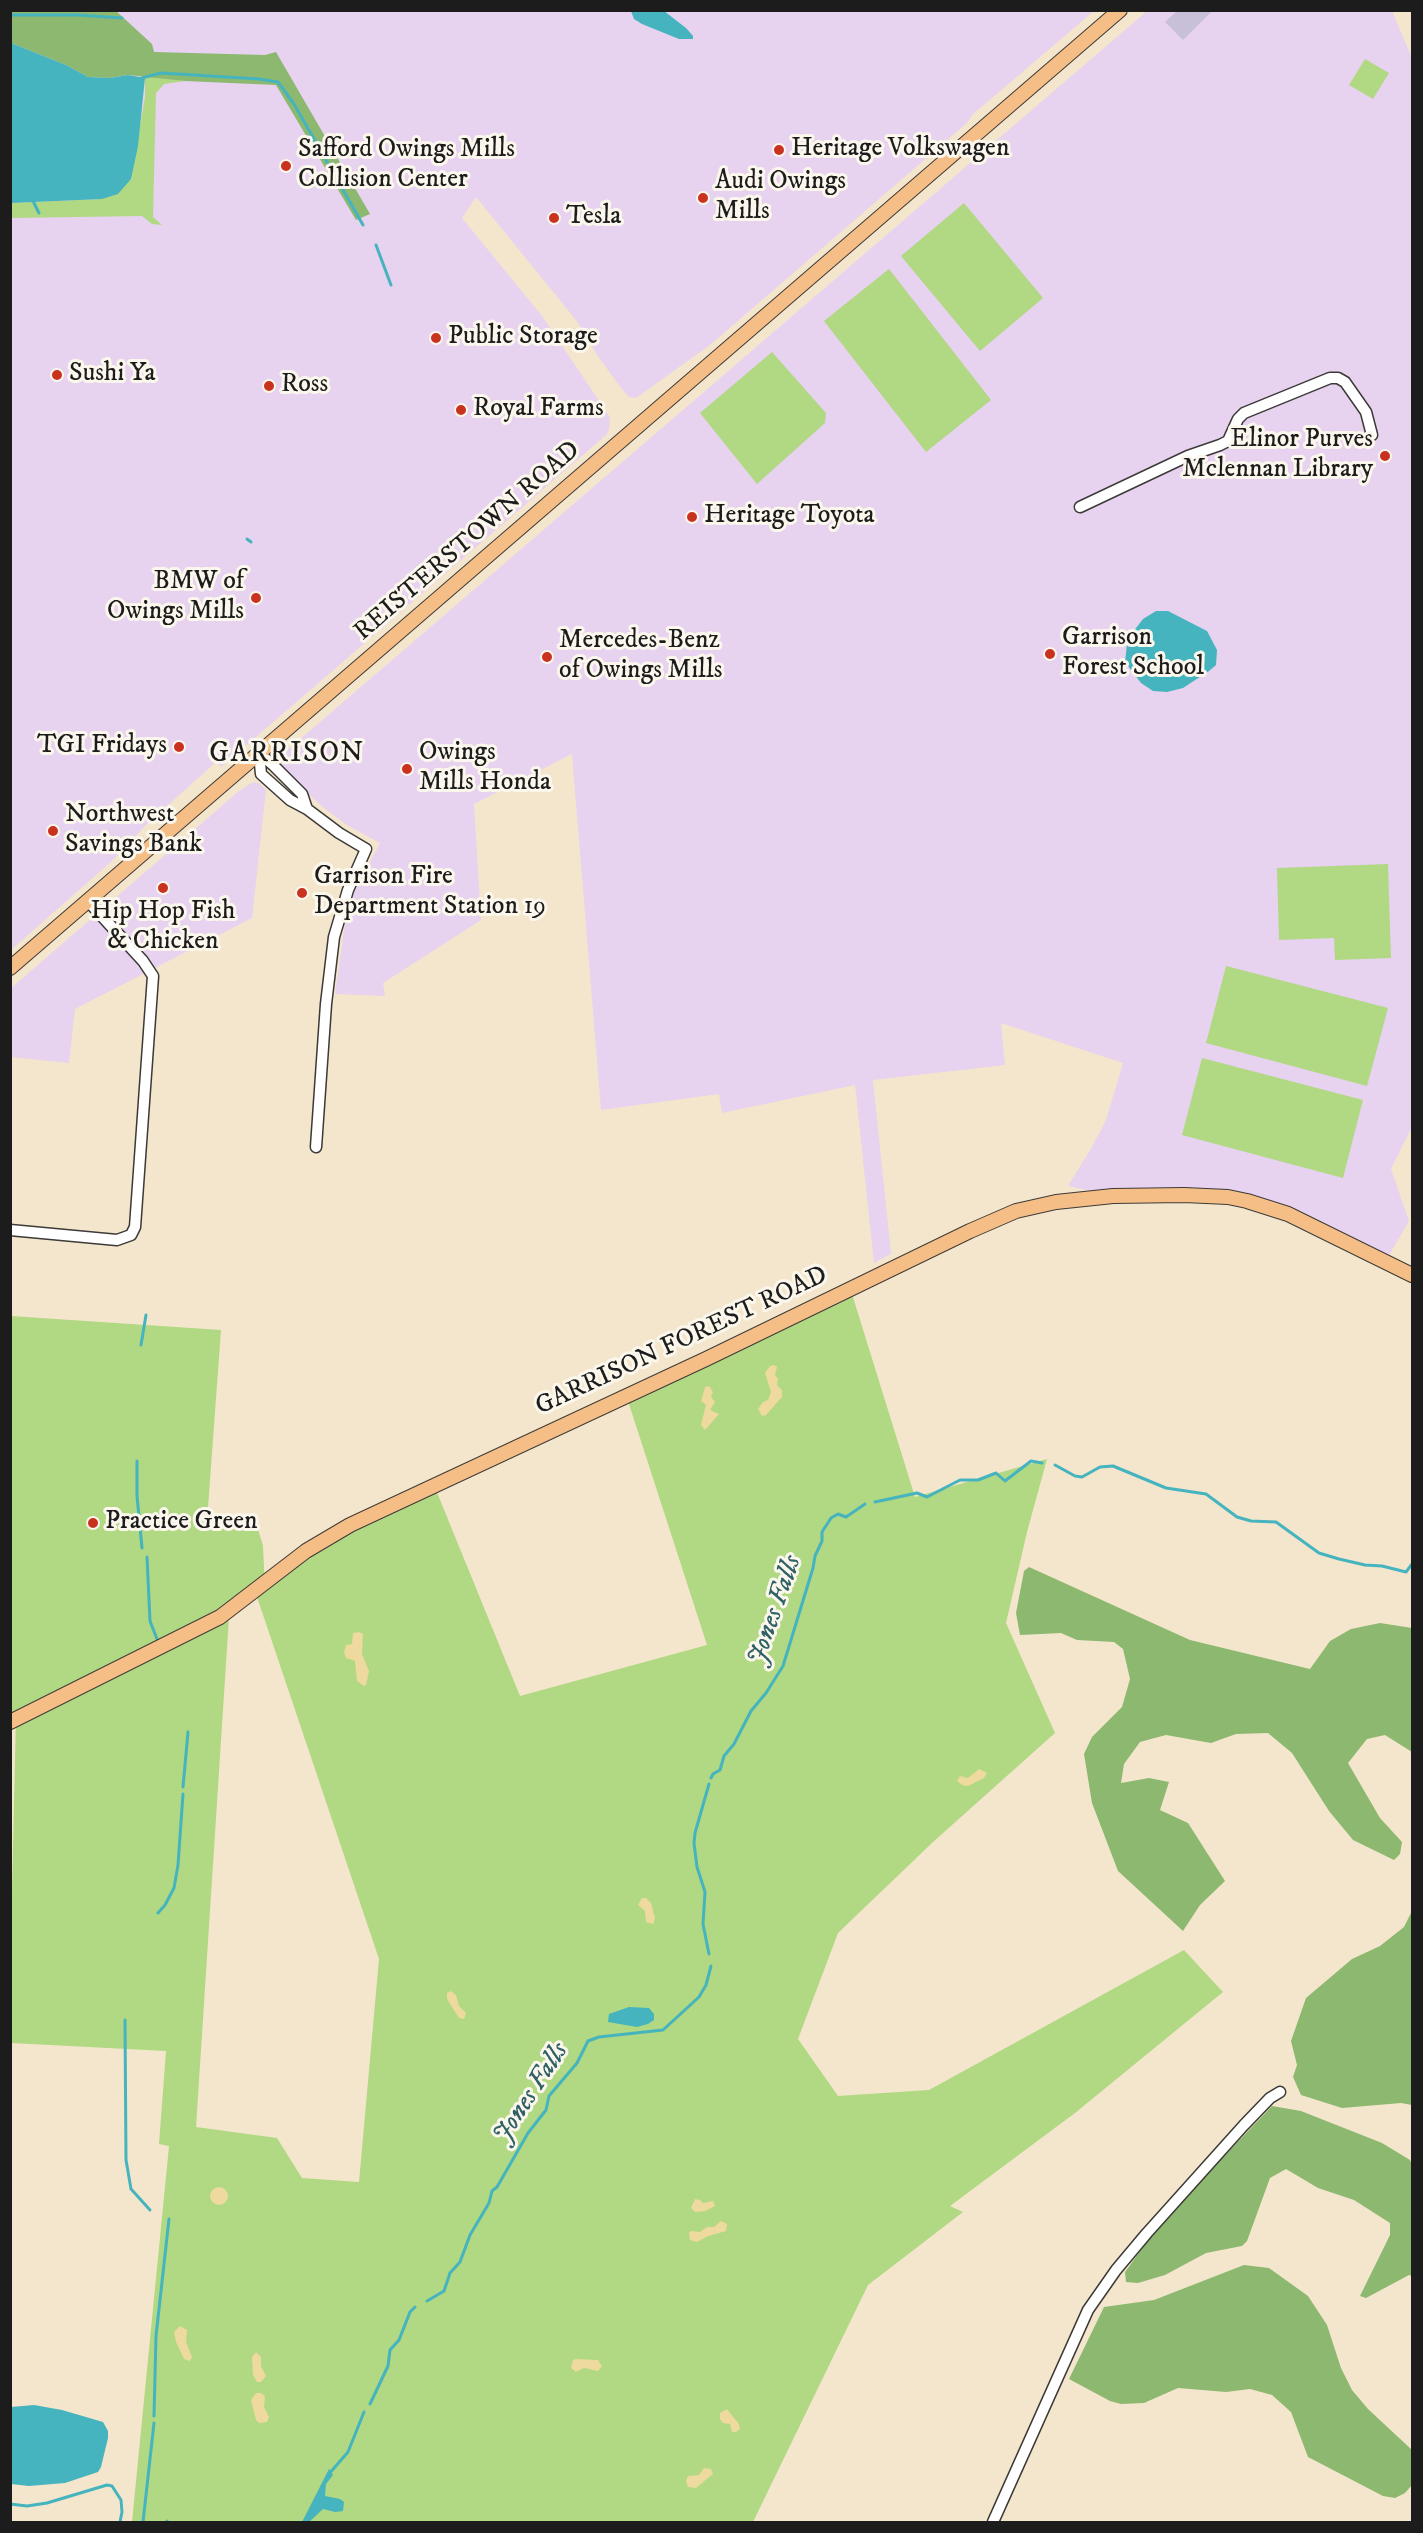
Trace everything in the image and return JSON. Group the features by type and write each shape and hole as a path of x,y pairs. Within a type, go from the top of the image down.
{"main road":[{"name":"REISTERSTOWN ROAD","path":"10,968 1120,10"},
{"name":"GARRISON FOREST ROAD","path":"10,1722 220,1617 306,1551 350,1525 1016,1211 1056,1202 1113,1196 1228,1197 1288,1214 1413,1275"}],"street":[{"path":"1080,507 1188,456 1220,446 1228,441 1238,419 1244,413 1330,378 1338,378 1346,382 1366,412 1372,435"},
{"path":"259,753 261,774 290,800 366,849 348,890 334,937 326,1004 316,1147"},
{"path":"10,1230 117,1240 131,1235 137,1218 153,976 143,961 88,901"},
{"path":"993,2523 1088,2310 1116,2270 1155,2225 1244,2125 1270,2098 1280,2092"}],"shaded area":[{"path":"95,10 1094,11 710,345 636,398 629,397 621,388 597,355 576,320 476,197 462,218 542,316 610,417 609,430 606,435 221,767 216,762 147,824 113,860 11,950 11,42"},
{"name":"Garrison Forest School","path":"1147,11 1392,11 1412,58 1412,1127 1391,1169 1409,1221 1388,1257 1271,1202 1096,1192 1068,1186 1106,1120 1123,1063 1001,1023 1005,1065 873,1080 891,1254 874,1263 855,1085 722,1113 719,1094 601,1110 572,754 474,804 481,920 383,983 385,996 335,994 346,916 354,892 380,843 347,825 325,809 281,769 280,760 284,753"},
{"path":"1177,11 1210,11 1183,40 1165,22"},
{"path":"253,782 259,783 266,790 252,918 75,1009 69,1063 11,1057 10,989 239,791"}],"green space":[{"path":"10,11 116,11 152,44 154,52 265,55 276,52 370,214 356,220 276,85 185,81 128,75 110,78 88,77 66,65 11,43"},
{"path":"1365,59 1389,73 1373,99 1349,85"},
{"path":"138,75 185,81 164,84 156,93 153,217 162,225 152,224 142,216 11,218 11,203 102,199 131,179 145,97 145,78"},
{"path":"964,203 1043,298 980,351 901,256"},
{"path":"889,269 991,400 926,452 824,321"},
{"path":"772,352 826,413 825,423 757,484 700,413"},
{"path":"1388,864 1391,958 1335,960 1334,938 1279,940 1277,868"},
{"path":"1226,966 1388,1008 1367,1086 1206,1043"},
{"path":"1202,1058 1363,1100 1343,1178 1182,1135"},
{"path":"852,1294 915,1497 1047,1459 1006,1623 1055,1733 933,1842 838,1933 798,2039 838,2096 929,2090 1184,1950 1223,1992 1075,2113 950,2206 963,2212 868,2285 753,2522 132,2522 169,2146 159,2144 166,2051 11,2043 16,1715 11,1717 11,1316 221,1330 207,1521 258,1529 263,1546 265,1588 327,1543 436,1490 520,1696 707,1645 628,1401","holes":["257,1597 379,1959 359,2182 302,2178 277,2138 196,2127 229,1617"]},
{"path":"1029,1567 1190,1640 1310,1669 1330,1641 1351,1629 1380,1623 1412,1628 1412,1752 1385,1735 1367,1739 1348,1763 1380,1818 1402,1842 1400,1854 1394,1860 1353,1840 1329,1811 1292,1753 1268,1733 1236,1734 1211,1743 1166,1735 1140,1742 1124,1764 1121,1783 1149,1778 1169,1782 1160,1810 1188,1823 1225,1881 1200,1905 1183,1931 1118,1871 1092,1803 1084,1754 1092,1737 1122,1707 1130,1679 1123,1649 1114,1642 1077,1640 1061,1633 1020,1635 1016,1613 1024,1571"},
{"path":"1412,1911 1412,2105 1401,2103 1342,2108 1301,2095 1293,2077 1297,2065 1291,2041 1306,1998 1352,1959 1380,1946 1404,1927"},
{"path":"1272,2106 1301,2111 1382,2143 1410,2160 1412,2165 1412,2276 1409,2275 1366,2298 1360,2296 1390,2235 1390,2223 1354,2200 1318,2188 1286,2169 1270,2178 1247,2241 1242,2246 1206,2253 1165,2275 1138,2283 1126,2282 1125,2272 1162,2221"},
{"path":"1244,2265 1269,2268 1308,2296 1327,2325 1341,2368 1352,2390 1368,2409 1412,2450 1412,2485 1405,2493 1395,2498 1383,2496 1308,2457 1291,2412 1272,2395 1250,2389 1226,2392 1178,2388 1144,2403 1121,2404 1110,2401 1069,2379 1104,2307 1154,2300"}],"sand":[{"path":"770,1366 777,1367 775,1375 778,1379 777,1385 782,1390 782,1397 766,1415 762,1416 758,1409 763,1402 768,1400 771,1392 765,1373"},
{"path":"709,1386 713,1392 711,1397 715,1402 710,1410 719,1414 705,1430 701,1425 706,1405 701,1401 705,1387"},
{"path":"353,1633 363,1634 362,1654 369,1671 364,1686 357,1681 355,1661 346,1658 344,1653 346,1645 352,1644"},
{"path":"979,1769 987,1773 984,1778 968,1786 957,1781 960,1776 968,1778"},
{"path":"642,1898 646,1898 651,1903 655,1918 653,1924 646,1922 645,1911 638,1905"},
{"path":"451,1991 456,1995 459,2006 466,2013 464,2019 459,2018 447,1999 447,1993"},
{"path":"219,2187 225,2190 228,2196 225,2202 219,2205 213,2202 210,2196 213,2190"},
{"path":"695,2199 703,2203 713,2201 715,2206 705,2211 695,2212 691,2208"},
{"path":"721,2221 727,2224 726,2231 697,2242 690,2240 691,2231 700,2232 707,2227 714,2227"},
{"path":"180,2326 187,2330 186,2342 192,2357 190,2361 184,2359 176,2342 174,2332"},
{"path":"256,2352 261,2357 261,2366 266,2376 261,2382 257,2382 253,2375 252,2357"},
{"path":"573,2360 598,2360 602,2366 598,2371 584,2368 576,2372 571,2368"},
{"path":"256,2393 265,2396 264,2407 269,2417 267,2422 259,2423 256,2420 251,2400"},
{"path":"727,2409 739,2424 740,2429 736,2432 732,2432 730,2424 723,2423 720,2419 720,2413"},
{"path":"704,2468 711,2469 713,2474 696,2488 688,2487 686,2481 688,2476 699,2475"}],"water":[{"path":"631,11 664,11 686,28 693,39 679,39 642,24 634,19"},
{"path":"11,43 66,65 88,77 110,78 128,75 145,78 138,146 131,179 118,194 102,199 11,203"},
{"path":"1156,611 1168,611 1207,631 1217,650 1216,665 1209,671 1183,688 1167,692 1153,691 1141,683 1125,662 1127,644 1133,632 1143,619"},
{"path":"629,2007 649,2008 654,2014 654,2020 637,2027 608,2022 609,2014"},
{"path":"34,2405 62,2410 103,2422 108,2431 108,2438 98,2472 65,2483 29,2486 11,2484 11,2407"},
{"path":"329,2469 333,2475 326,2484 325,2496 344,2502 343,2511 323,2509 309,2522 302,2522"}],"waterway":[{"path":"10,15 78,15 122,18"},
{"path":"142,78 161,73 278,82 294,104 363,225"},
{"path":"33,201 39,213"},
{"path":"376,245 391,285"},
{"path":"247,539 251,542"},
{"path":"141,1345 146,1315"},
{"path":"137,1461 137,1496 142,1548"},
{"name":"Jones Falls","path":"875,1502 917,1493 927,1497 960,1480 978,1480 996,1473 1005,1481 1031,1461 1042,1463"},
{"name":"Jones Falls","path":"1055,1465 1075,1476 1082,1477 1100,1467 1113,1466 1166,1488 1206,1494 1237,1517 1251,1521 1276,1522 1319,1553 1339,1559 1406,1572 1412,1564"},
{"name":"Jones Falls","path":"711,1778 720,1770 724,1756 734,1744 751,1711 783,1666 815,1556 822,1541 822,1532 831,1518 838,1514 846,1517 865,1504"},
{"path":"147,1557 150,1621 157,1639"},
{"path":"183,1787 188,1732"},
{"name":"Jones Falls","path":"709,1784 694,1843 697,1867 705,1892 703,1924 709,1954"},
{"path":"158,1913 174,1888 183,1794"},
{"name":"Jones Falls","path":"427,2301 444,2291 450,2273 460,2262 470,2235 489,2203 492,2191 497,2187 528,2133 546,2110 549,2096 577,2063 588,2041 599,2037 663,2030 699,1997 706,1985 711,1966"},
{"path":"125,2020 126,2160 131,2189 150,2210"},
{"path":"154,2416 156,2336 169,2219"},
{"name":"Jones Falls","path":"370,2404 388,2366 390,2350 399,2340 410,2312 415,2307"},
{"name":"Jones Falls","path":"328,2475 348,2452 364,2412"},
{"path":"143,2522 154,2423"},
{"path":"10,2504 27,2506 47,2503 107,2485 112,2486 121,2500 120,2522"}],"place":[{"name":"Heritage Volkswagen","path":"779,150"},
{"name":"Safford Owings Mills Collision Center","path":"286,166"},
{"name":"Audi Owings Mills","path":"703,198"},
{"name":"Tesla","path":"554,218"},
{"name":"Public Storage","path":"436,338"},
{"name":"Sushi Ya","path":"57,375"},
{"name":"Ross","path":"269,386"},
{"name":"Royal Farms","path":"461,410"},
{"name":"Elinor Purves Mclennan Library","path":"1385,456"},
{"name":"Heritage Toyota","path":"692,517"},
{"name":"BMW of Owings Mills","path":"256,598"},
{"name":"Garrison Forest School","path":"1050,654"},
{"name":"Mercedes-Benz of Owings Mills","path":"547,657"},
{"name":"TGI Fridays","path":"179,747"},
{"name":"Owings Mills Honda","path":"407,769"},
{"name":"Northwest Savings Bank","path":"53,831"},
{"name":"Hip Hop Fish & Chicken","path":"163,888"},
{"name":"Garrison Fire Department Station 19","path":"302,893"},
{"name":"Practice Green","path":"93,1523"}],"district":[{"name":"GARRISON","path":"287,755"}]}
